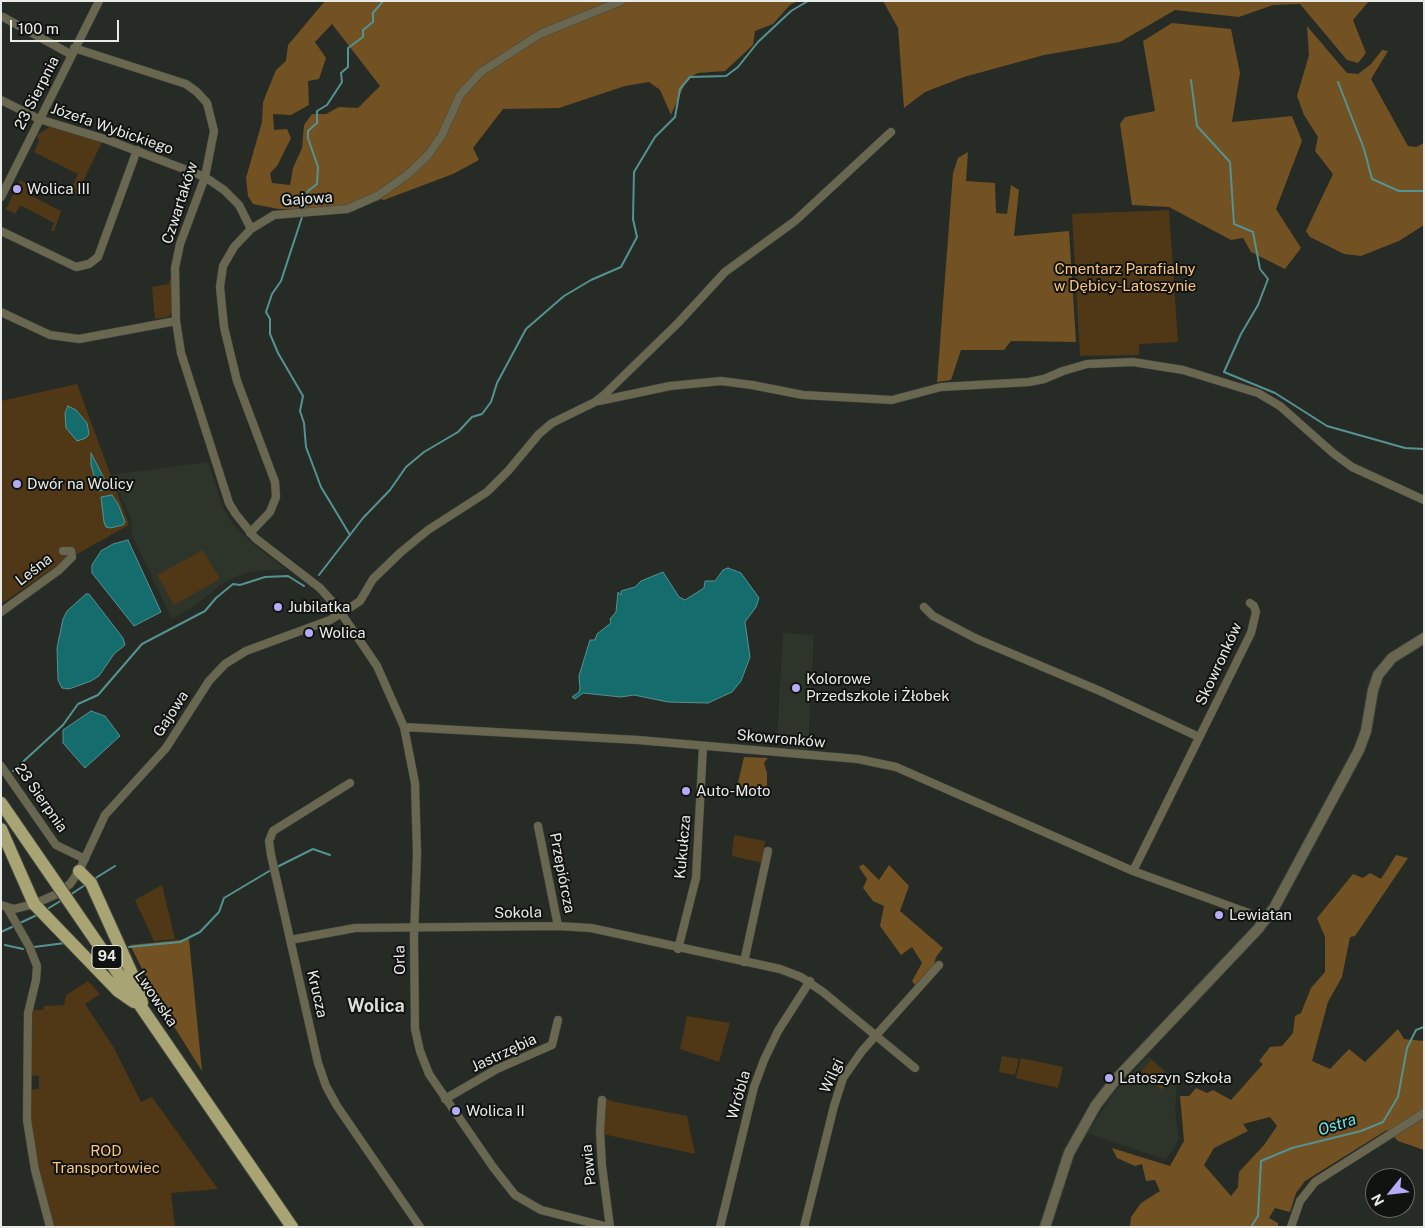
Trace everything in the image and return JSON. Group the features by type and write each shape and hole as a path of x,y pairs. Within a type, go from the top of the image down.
{"main road":[{"name":"Lwowska","path":"1,803 292,1227"},
{"path":"1,829 34,904 118,990 142,1008"},
{"path":"82,865 138,987 142,1008"},
{"name":"Lwowska","path":"284,1214 296,1227"}],"street":[{"name":"23 Sierpnia","path":"1,197 4,186 100,1"},
{"name":"Gajowa","path":"250,533 270,512 276,497 275,482 237,381 224,327 220,287 223,266 234,248 251,229 274,215 347,209 384,191 407,175 428,155 442,135 460,95 482,72 540,34 621,1"},
{"name":"23 Sierpnia","path":"3,17 73,51"},
{"name":"Czwartaków","path":"73,51 186,84 207,103 214,131 205,177 177,256 176,322 187,377 229,503 250,533"},
{"name":"Józefa Wybickiego","path":"1,100 39,119 137,150 205,177 224,190 239,205 251,229"},
{"path":"595,402 678,323 725,272 796,221 891,132"},
{"path":"1,231 76,267 89,264 98,257 137,150"},
{"path":"1,312 50,335 72,339 176,322"},
{"path":"595,402 670,386 721,381 802,395 892,400 941,387 1029,382 1087,364 1133,362 1183,370 1258,393 1280,406 1326,447 1352,467 1424,500"},
{"name":"Gajowa","path":"34,904 57,894 70,884 82,865 102,819 169,744 217,671 246,651 342,613 360,601 373,579 406,547 496,484 539,434 560,418 595,402"},
{"path":"250,533 312,583 342,613"},
{"name":"Leśna","path":"1,612 59,570 72,557 71,551 63,551"},
{"name":"Skowronków","path":"1133,871 1251,633 1256,612 1254,606 1250,603"},
{"path":"924,607 933,616 977,639 1100,691 1199,737"},
{"name":"Orla","path":"342,613 377,666 404,727 415,783 417,854 414,926 415,1028 420,1052 429,1074 502,1180 521,1200 541,1210 609,1227"},
{"path":"1045,1227 1066,1159 1096,1105 1115,1081 1266,919 1280,897 1359,750 1366,731 1373,690 1378,675 1392,658 1424,638"},
{"name":"Skowronków","path":"404,727 638,740 858,759 896,767 1133,871 1266,919"},
{"name":"Kukułcza","path":"678,949 696,878 704,746"},
{"name":"23 Sierpnia","path":"1,766 56,845 82,865"},
{"name":"Krucza","path":"350,783 273,831 269,841 272,864 318,1063 326,1086 337,1106 420,1227"},
{"name":"Przepiórcza","path":"538,826 558,926"},
{"path":"744,962 768,851"},
{"path":"34,904 5,907 29,946 37,966 36,980 28,1013 27,1120 35,1170 50,1227"},
{"name":"Sokola","path":"290,940 355,928 414,926 558,926 591,928 678,949 780,970 810,982 915,1068"},
{"name":"Wilgi","path":"804,1227 837,1093 852,1064 939,965"},
{"name":"Wróbla","path":"720,1227 752,1097 764,1060 778,1031 810,982"},
{"name":"Jastrzębia","path":"445,1099 497,1069 552,1045 558,1020"},
{"name":"Pawia","path":"602,1100 600,1131 609,1227"},
{"path":"1291,1227 1300,1201 1315,1182 1424,1113"}],"shaded area":[{"path":"325,1 798,1 790,5 773,24 755,31 753,45 725,71 698,73 687,79 671,115 660,90 649,82 625,86 559,108 503,109 473,148 479,160 453,174 384,200 370,197 357,204 328,209 279,209 253,204 248,196 246,178 262,122 263,102 276,70 286,61 288,45","holes":["332,24 380,86 358,108 339,107 326,114 312,114 304,125 302,148 293,168 290,185 272,183 270,173 277,166 291,138 287,129 274,130 273,114 291,115 309,105 308,81 319,79 326,58 315,42"]},
{"path":"883,1 1369,1 1353,20 1366,53 1358,63 1347,60 1300,4 1273,5 1239,17 1175,10 1120,42 1044,55 964,77 925,92 904,108 898,28"},
{"path":"1172,23 1231,29 1240,73 1232,122 1292,116 1302,141 1276,209 1301,248 1285,269 1251,252 1243,238 1231,240 1169,207 1132,205 1120,124 1125,117 1155,111 1143,41"},
{"path":"1307,26 1347,73 1358,74 1371,64 1382,50 1388,51 1371,79 1408,146 1416,147 1424,143 1424,225 1399,241 1361,256 1344,254 1310,237 1306,231 1333,174 1315,151 1318,137 1304,115 1297,96 1309,55"},
{"path":"968,152 966,181 995,183 996,213 1007,214 1011,185 1019,190 1014,236 1069,231 1076,342 1011,341 1004,350 961,350 951,380 937,382 953,173 958,158"},
{"path":"208,462 224,510 235,527 285,569 248,572 240,575 220,585 198,603 172,619 132,535 131,518 110,475"},
{"name":"Kolorowe Przedszkole i Żłobek","path":"783,633 814,635 808,750 782,747 777,741"},
{"path":"744,757 768,758 764,763 767,773 767,799 759,792 752,795 741,791 737,787"},
{"path":"1396,855 1408,858 1355,936 1350,937 1342,977 1328,1002 1312,1061 1330,1069 1349,1049 1365,1062 1398,1029 1404,1039 1424,1041 1424,1150 1398,1141 1387,1130 1305,1181 1296,1193 1290,1212 1275,1208 1269,1218 1278,1223 1278,1227 1130,1227 1131,1217 1141,1203 1160,1191 1155,1180 1146,1181 1142,1164 1135,1166 1117,1158 1112,1148 1170,1166 1184,1141 1180,1096 1189,1096 1196,1088 1207,1093 1213,1090 1231,1100 1263,1064 1259,1061 1270,1047 1282,1046 1293,1033 1295,1016 1301,1013 1311,988 1325,972 1325,937 1317,918 1353,874 1363,878 1370,873 1381,879","holes":["1270,1117 1277,1126 1264,1145 1239,1172 1238,1187 1231,1196 1204,1165 1214,1148 1248,1131 1243,1124"]},
{"path":"863,864 879,880 889,865 909,886 900,911 943,948 936,957 934,965 915,985 912,981 922,963 912,947 901,955 880,926 884,906 873,901 863,888 867,879 859,867"},
{"path":"189,939 202,1071 161,1006 130,945"},
{"path":"1148,1056 1174,1077 1171,1082 1177,1087 1175,1110 1179,1139 1166,1160 1087,1133 1113,1094"}],"green space":[{"path":"51,126 102,142 77,194 70,191 78,174 34,152 39,141 37,135"},
{"path":"20,180 29,185 26,193 61,211 54,231 51,231 54,223 24,207 20,206 15,214 6,209"},
{"name":"Cmentarz Parafialny w Dębicy-Latoszynie","path":"1169,210 1178,342 1139,344 1139,355 1080,356 1072,214"},
{"path":"169,280 171,280 173,311 168,317 155,319 152,287 169,284"},
{"path":"77,384 129,525 61,563 1,604 1,401"},
{"path":"203,550 220,579 174,605 157,575"},
{"path":"734,835 765,841 763,863 732,856"},
{"path":"162,885 175,939 154,941 135,900"},
{"name":"ROD Transportowiec","path":"88,981 100,994 85,1004 114,1048 141,1102 152,1097 218,1189 171,1193 175,1227 53,1227 37,1168 30,1123 29,1090 39,1089 39,1076 29,1075 32,1010 43,1010 44,1006 64,1005 66,995"},
{"path":"687,1016 730,1023 719,1062 680,1049"},
{"path":"1002,1056 1019,1059 1015,1075 999,1072"},
{"path":"1021,1058 1063,1067 1058,1088 1016,1078"},
{"path":"1151,1060 1172,1079 1162,1090 1141,1072"},
{"path":"606,1098 611,1101 687,1116 695,1154 603,1134 604,1102"}],"water":[{"path":"68,406 76,410 87,423 89,434 86,438 77,441 66,428 65,413"},
{"path":"91,453 109,489 99,491 91,465"},
{"path":"112,495 118,504 125,522 123,525 110,528 106,527 104,522 101,497"},
{"path":"128,540 161,612 134,626 92,573 92,565 101,551 113,544"},
{"path":"728,568 741,573 759,598 756,607 745,622 750,657 741,681 732,692 708,703 668,702 634,695 621,697 583,693 575,699 572,697 579,692 579,676 590,640 595,640 597,634 611,623 610,619 616,612 618,592 621,595 621,591 635,587 641,581 663,572 679,597 685,600 704,588 705,581 715,581 723,570"},
{"path":"86,594 89,594 123,638 125,645 114,654 99,676 69,689 62,688 58,680 57,648 63,619 67,611"},
{"path":"91,711 105,716 120,736 85,768 63,743 63,730"}],"waterway":[{"path":"304,209 308,191 317,184 318,167 308,138 308,131 317,123 317,111 327,105 342,82 341,73 348,67 348,48 363,37 363,30 373,22 373,13 383,1"},
{"path":"319,575 363,518 390,490 406,467 424,452 458,432 472,417 482,414 491,402 497,383 526,329 564,296 591,280 621,267 637,237 633,219 634,172 655,137 675,117 680,89 690,77 726,76 738,67 758,42 791,11 808,1"},
{"path":"1191,80 1197,126 1230,162 1234,224 1253,232 1260,269 1268,279 1258,305 1241,334 1224,372 1275,393 1327,426 1405,448 1424,449"},
{"path":"1338,82 1364,149 1372,179 1399,191 1424,191"},
{"path":"303,214 281,281 272,294 266,312 270,319 270,334 278,353 303,396 300,411 304,423 306,447 321,487 350,535"},
{"path":"13,771 63,725 78,704 98,695 142,644 205,611 216,598 233,584 240,585 265,577 288,576 304,586"},
{"path":"275,868 313,849 330,855"},
{"path":"94,879 115,866"},
{"path":"129,947 180,942 200,932 219,912 224,898 271,870"},
{"path":"70,895 85,885"},
{"path":"49,908 62,900"},
{"path":"20,923 37,915"},
{"path":"1,932 12,927"},
{"path":"34,947 65,943"},
{"path":"5,945 23,949"},
{"name":"Ostra","path":"1251,1227 1258,1216 1261,1161 1292,1148 1361,1131 1383,1122 1398,1097 1407,1048 1416,1030 1424,1027"}],"place":[{"name":"Wolica III","path":"17,189"},
{"name":"Dwór na Wolicy","path":"17,484"},
{"name":"Jubilatka","path":"278,607"},
{"name":"Wolica","path":"309,633"},
{"name":"Kolorowe Przedszkole i Żłobek","path":"796,688"},
{"name":"Auto-Moto","path":"686,791"},
{"name":"Lewiatan","path":"1219,915"},
{"name":"Latoszyn Szkoła","path":"1109,1078"},
{"name":"Wolica II","path":"456,1111"}],"district":[{"name":"Wolica","path":"376,1006"}]}
